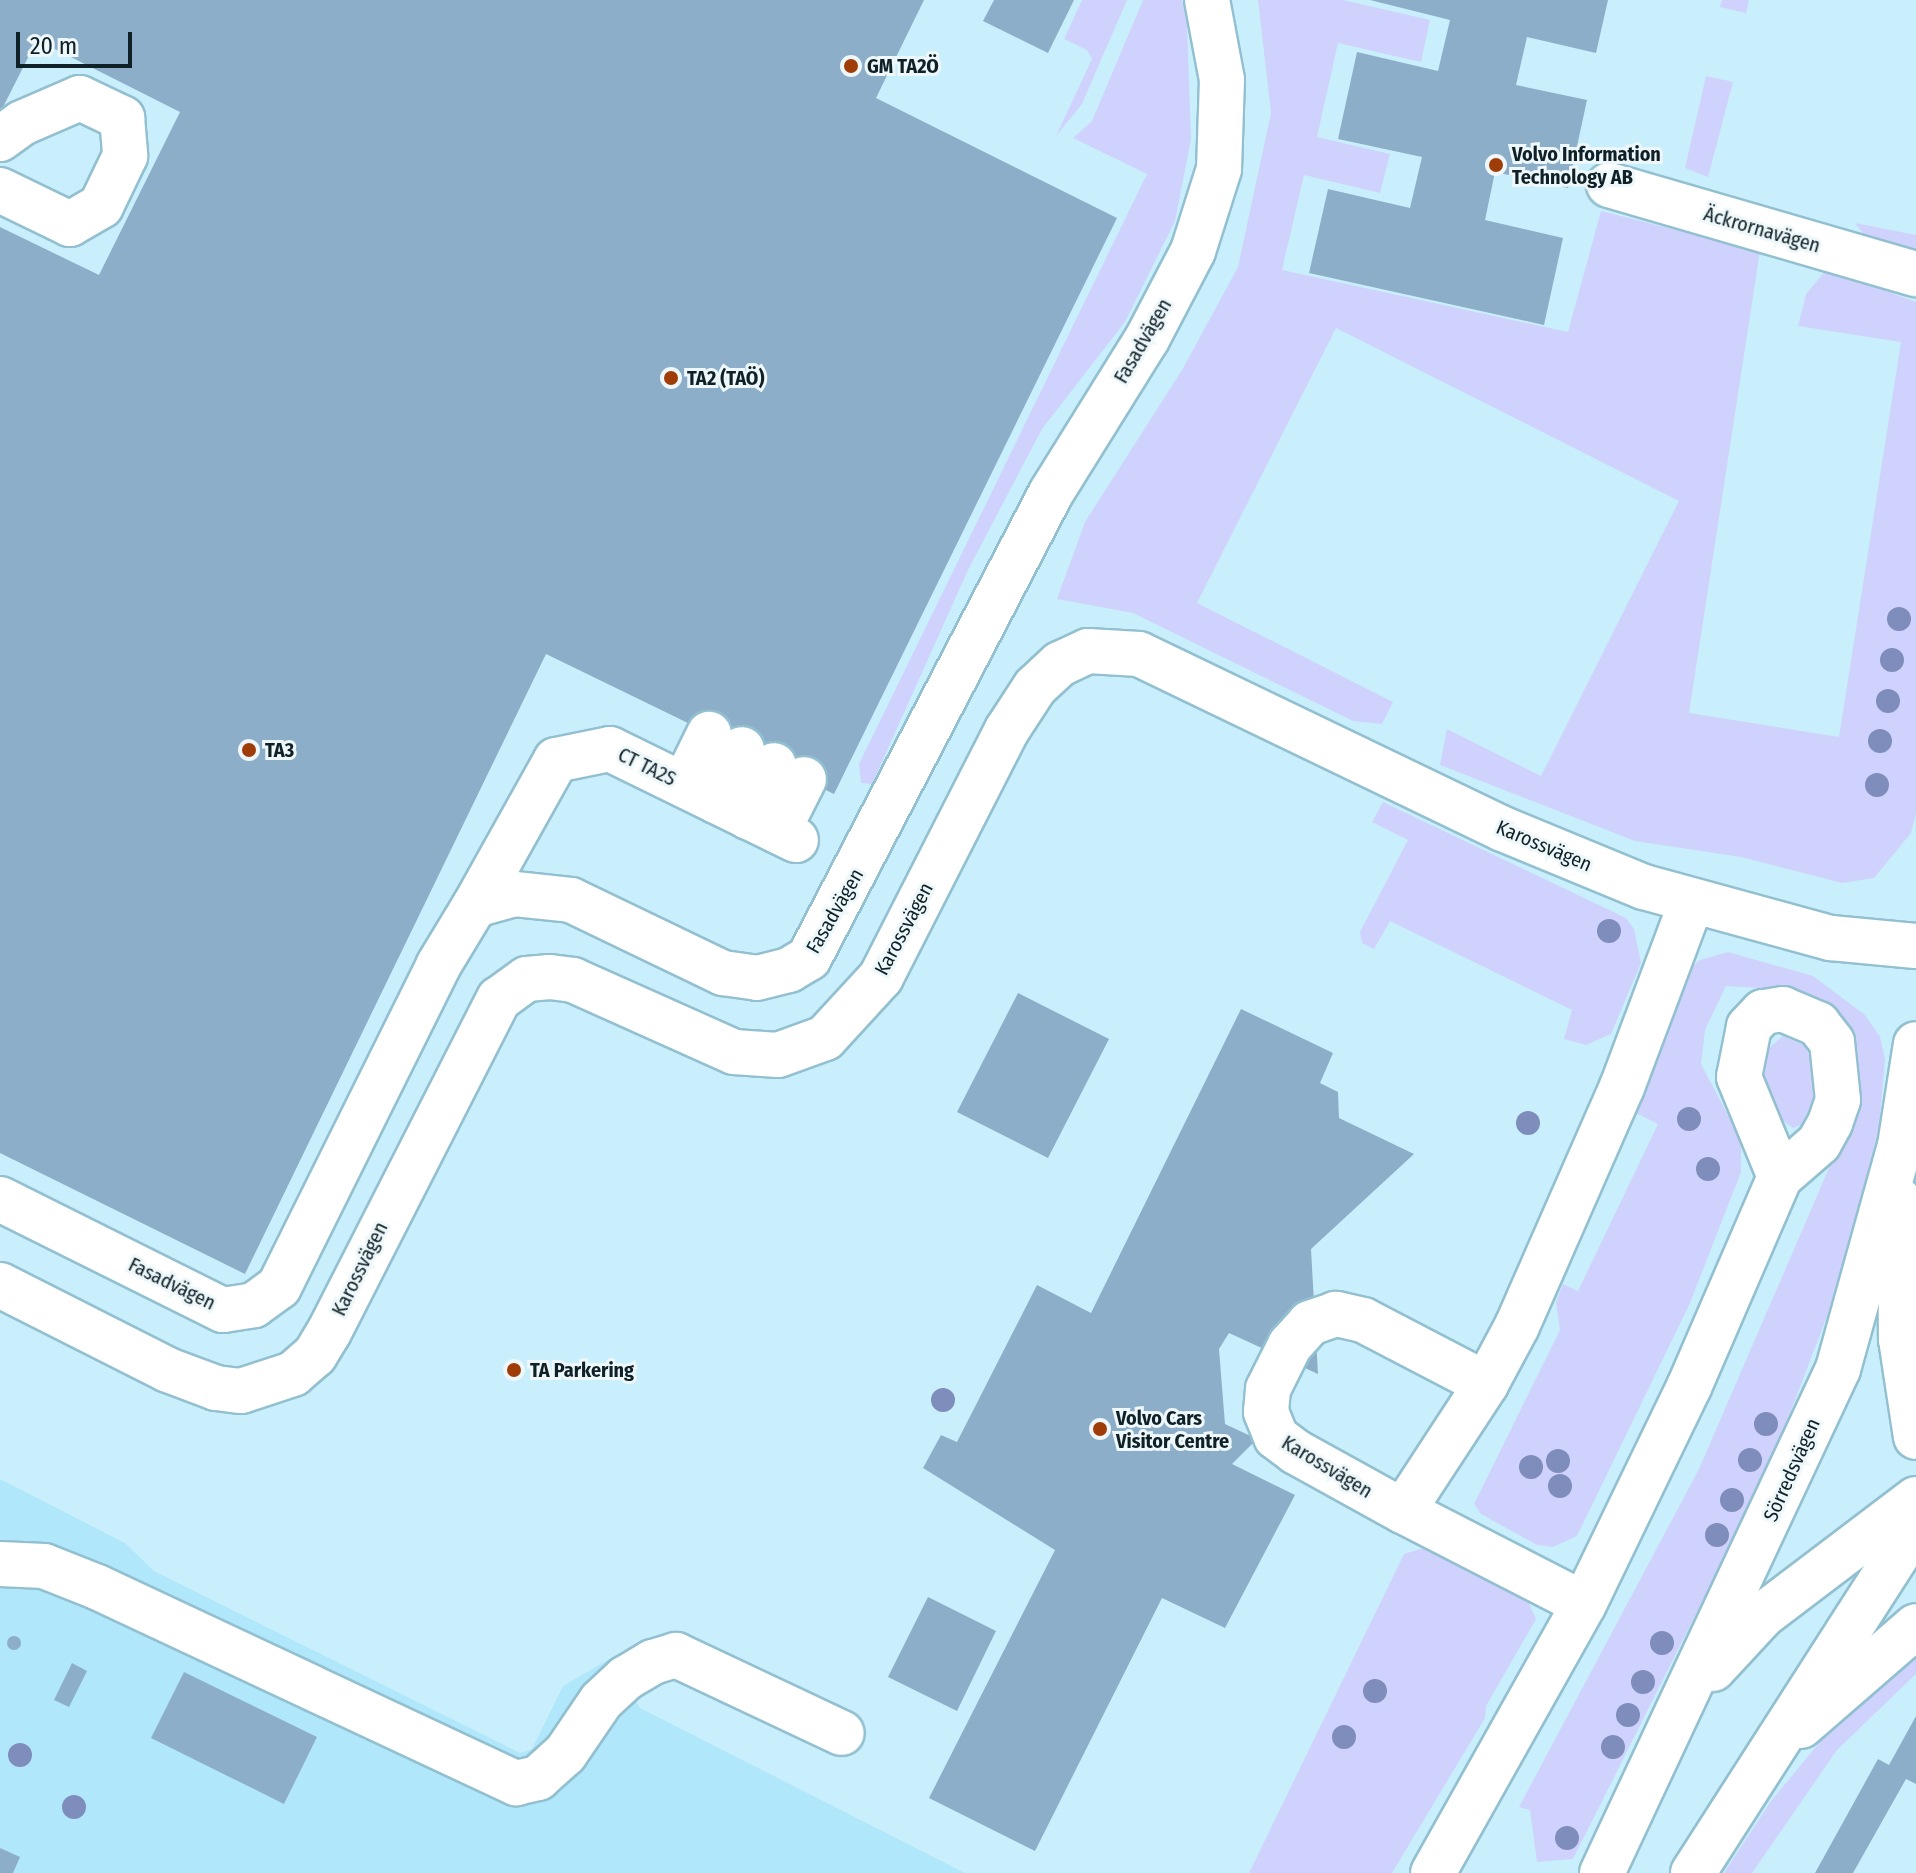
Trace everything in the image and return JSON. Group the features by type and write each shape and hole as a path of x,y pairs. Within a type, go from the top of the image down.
{"street":[{"name":"Fasadvägen","path":"0,1199 223,1310 254,1305 279,1287 438,966 475,905 515,894 571,900 723,973 757,978 789,970 809,958 1051,493 1147,339 1193,251 1219,169 1222,80 1207,0"},
{"path":"0,139 22,123 80,98 122,118 125,156 101,206 70,224 0,190"},
{"name":"Äckrornavägen","path":"1609,185 1916,274"},
{"name":"Karossvägen","path":"0,1285 168,1370 216,1388 241,1391 293,1374 315,1355 329,1332 499,999 527,979 550,977 588,986 734,1052 778,1055 825,1038 881,977 1007,730 1035,687 1060,664 1088,651 1139,654 1516,835 1691,903 1831,938 1916,946"},
{"name":"CT TA2S","path":"475,905 556,760 610,749 744,815"},
{"path":"744,815 757,757 744,815"},
{"path":"1584,1604 1403,1511 1486,1384 1517,1326 1622,1087 1691,903"},
{"name":"Sörredsvägen","path":"1602,1873 1838,1369 1900,1146 1916,1044"},
{"path":"1900,1146 1901,1339 1916,1437"},
{"path":"1433,1873 1584,1604 1689,1387 1780,1177"},
{"name":"Karossvägen","path":"1403,1511 1276,1437 1266,1412 1268,1389 1290,1345 1310,1323 1336,1314 1363,1320 1486,1384"},
{"path":"1683,1702 1763,1615 1916,1499"},
{"path":"1693,1873 1916,1526"},
{"path":"0,1564 44,1566 97,1587 516,1783 538,1778 565,1754 601,1701 626,1678 653,1662 676,1655 842,1733"},
{"path":"1770,1750 1848,1689 1916,1626"}],"shaded area":[{"path":"1082,0 1127,0 1082,104 1056,136 1092,59 1087,50 1064,39"},
{"path":"1143,0 1182,0 1187,25 1191,139 1175,221 1125,322 1042,429 968,570 872,784 861,783 859,764 1147,174 1073,138 1092,121"},
{"path":"1258,0 1343,0 1430,20 1421,62 1338,43 1317,137 1390,154 1380,193 1304,175 1282,270 1568,332 1601,211 1760,251 1689,713 1839,737 1901,342 1798,326 1806,294 1827,269 1916,302 1916,813 1911,833 1874,878 1842,883 1741,857 1635,841 1440,765 1447,729 1541,776 1679,501 1336,328 1197,603 1393,702 1382,724 1353,721 1133,613 1057,599 1085,522 1182,370 1238,267 1271,113"},
{"path":"1722,0 1749,0 1746,13 1720,7"},
{"path":"1706,76 1733,82 1708,177 1685,168"},
{"path":"1855,223 1916,235 1916,258 1864,235"},
{"path":"1383,802 1626,918 1634,929 1641,963 1611,1034 1586,1045 1564,1039 1572,1010 1390,921 1374,949 1362,943 1360,932 1408,840 1372,822"},
{"path":"1728,952 1813,976 1865,1015 1880,1037 1885,1059 1879,1128 1837,1290 1769,1468 1573,1859 1537,1862 1530,1810 1519,1807 1699,1469 1852,1115 1859,1074 1849,1032 1791,990 1726,986 1705,1030 1701,1064 1741,1140 1741,1172 1690,1303 1577,1536 1553,1547 1537,1545 1481,1514 1474,1504 1560,1330 1556,1302 1563,1284 1578,1291 1658,1124 1630,1110 1685,973 1700,960"},
{"path":"1783,1036 1805,1046 1813,1064 1813,1101 1801,1125 1793,1128 1779,1117 1757,1075 1762,1054"},
{"path":"0,1479 125,1543 154,1571 520,1753 532,1749 563,1686 611,1658 640,1708 965,1873 0,1873"},
{"path":"1430,1546 1525,1595 1536,1619 1486,1706 1485,1718 1392,1873 1249,1873 1404,1554"},
{"path":"1916,1647 1916,1674 1837,1750 1752,1873 1724,1873 1771,1801 1824,1737"}],"building":[{"path":"0,0 924,0 876,98 1117,218 834,794 546,654 245,1274 0,1153 0,227 99,275 180,112 37,40 0,113"},
{"path":"994,0 1074,0 1048,53 983,21"},
{"name":"Volvo Information Technology AB","path":"1370,0 1608,0 1596,53 1527,37 1516,85 1587,100 1568,188 1495,172 1485,220 1563,238 1544,325 1309,273 1328,189 1410,208 1422,157 1338,139 1357,52 1438,71 1450,20"},
{"path":"1018,993 1109,1039 1048,1158 957,1112"},
{"name":"Volvo Cars Visitor Centre","path":"1241,1009 1333,1053 1320,1083 1338,1092 1339,1118 1414,1154 1311,1249 1318,1374 1229,1333 1219,1349 1225,1424 1257,1439 1232,1464 1295,1495 1225,1628 1162,1598 1035,1851 929,1798 1055,1550 923,1468 941,1435 957,1442 1037,1285 1091,1313"},
{"path":"928,1597 996,1631 957,1711 888,1677"},
{"path":"14,1636 21,1643 14,1650 7,1643"},
{"path":"72,1663 87,1671 69,1707 54,1700"},
{"path":"184,1672 317,1737 284,1804 151,1738"},
{"path":"1916,1716 1916,1784 1906,1779 1853,1873 1815,1873 1878,1759 1889,1765"},
{"path":"0,1848 20,1857 13,1873 0,1873"}],"place":[{"name":"GM TA2Ö","path":"851,66"},
{"name":"Volvo Information Technology AB","path":"1496,165"},
{"name":"TA2 (TAÖ)","path":"671,378"},
{"name":"TA3","path":"249,750"},
{"name":"TA Parkering","path":"514,1370"},
{"name":"Volvo Cars Visitor Centre","path":"1100,1429"}]}
